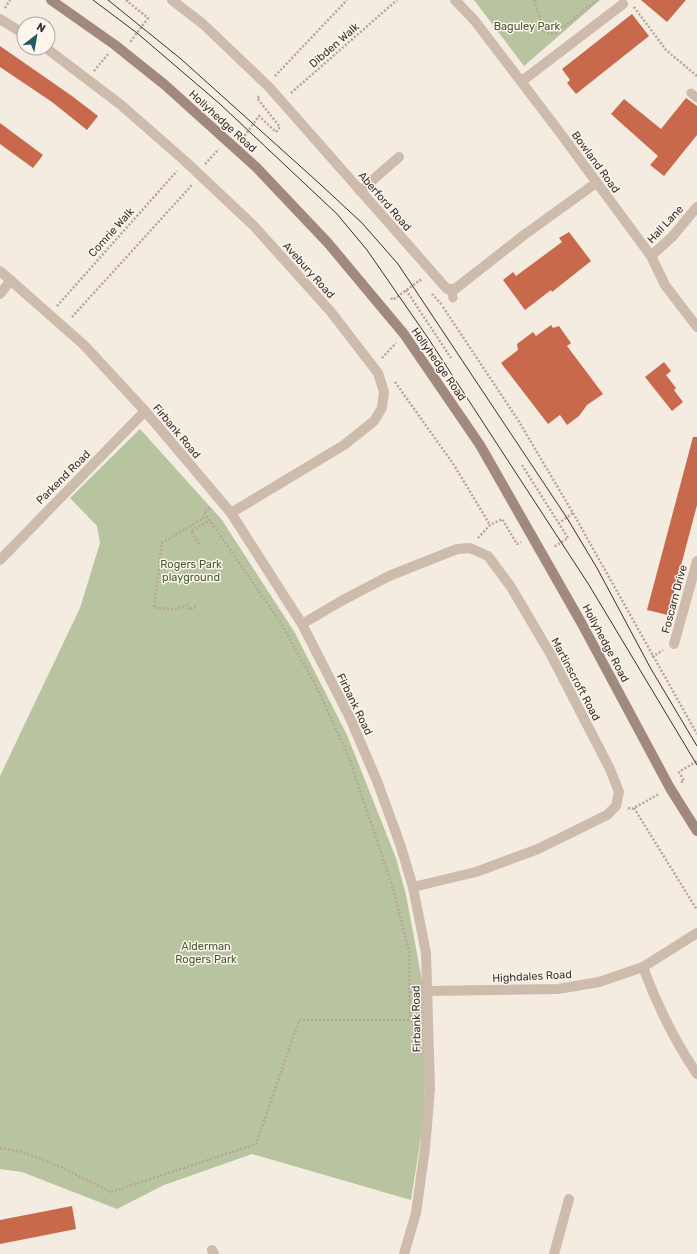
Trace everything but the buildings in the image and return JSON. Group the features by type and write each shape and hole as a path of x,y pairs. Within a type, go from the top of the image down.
{"street":[{"name":"Hollyhedge Road","path":"51,0 128,55 165,85 227,140 295,206 366,287 404,334 475,436 532,535 670,788 697,831"},
{"name":"Aberford Road","path":"172,0 203,24 268,86 452,294"},
{"name":"Bowland Road","path":"455,0 475,21 522,82 651,256 665,285 697,327"},
{"path":"522,82 623,4"},
{"path":"0,19 16,29"},
{"name":"Avebury Road","path":"56,56 121,105 185,161 254,226 331,312 378,373 384,392 382,408 374,421 344,445 231,513"},
{"path":"360,191 399,157"},
{"path":"452,294 455,289 524,235 596,183"},
{"name":"Hall Lane","path":"651,256 672,237 697,208"},
{"name":"Firbank Road","path":"0,271 84,345 145,411 231,513 302,624 350,718 374,774 400,844 413,887 426,953 430,1089 425,1148 416,1213 404,1254"},
{"path":"0,294 11,280"},
{"name":"Parkend Road","path":"0,560 145,411"},
{"path":"302,624 343,600 390,576 456,549 470,548"},
{"name":"Martinscroft Road","path":"413,887 476,872 538,849 607,815 616,806 619,792 610,769 554,662 512,587 488,556 470,548"},
{"name":"Foscarn Drive","path":"674,644 697,561"},
{"name":"Highdales Road","path":"427,991 558,989 599,982 643,967 697,933"},
{"path":"643,967 678,1046 697,1074"},
{"path":"554,1254 569,1199"}],"path":[{"name":"Dibden Walk","path":"227,140 236,131 243,138 260,116 276,132 280,127 257,98 347,0"},
{"name":"Dibden Walk","path":"282,101 397,0"},
{"path":"534,0 544,31 550,34 556,33 597,0"},
{"path":"634,6 666,50 697,76"},
{"path":"63,326 227,140"},
{"name":"Comrie Walk","path":"50,314 185,161"},
{"path":"400,295 420,280 425,285"},
{"path":"406,290 451,358"},
{"path":"429,291 443,306 518,420 573,513 697,734"},
{"path":"443,306 452,294"},
{"path":"374,367 404,334"},
{"path":"392,378 454,465 490,525"},
{"path":"522,465 568,538 553,546 557,553"},
{"path":"221,501 204,512 280,622 315,684 348,755 393,888 409,952 410,1019"},
{"path":"559,524 573,513"},
{"path":"196,606 190,610 187,605 175,609 154,608 162,544 207,516"},
{"path":"470,548 490,525 502,519 518,544 532,535"},
{"path":"199,544 191,531 210,520"},
{"path":"634,808 697,910"},
{"path":"0,1148 12,1149 59,1167 111,1192 256,1144 299,1020 410,1019 427,1021"}],"green space":[{"name":"Baguley Park","path":"474,0 600,0 524,66"},
{"name":"Alderman Rogers Park","path":"140,429 222,520 295,633 347,735 396,858 406,895 423,986 427,1021 424,1117 411,1200 252,1154 164,1185 117,1209 22,1172 0,1169 0,776 80,608 100,543 97,526 70,498"}],"tram line":[{"path":"93,0 137,33 220,104 337,214 367,250 428,338 589,585 697,765"},
{"path":"108,0 181,59 320,184 362,223 398,264 567,518 597,568 651,669 697,746"}],"park label":[{"name":"Rogers Park playground","path":"191,570"}]}
